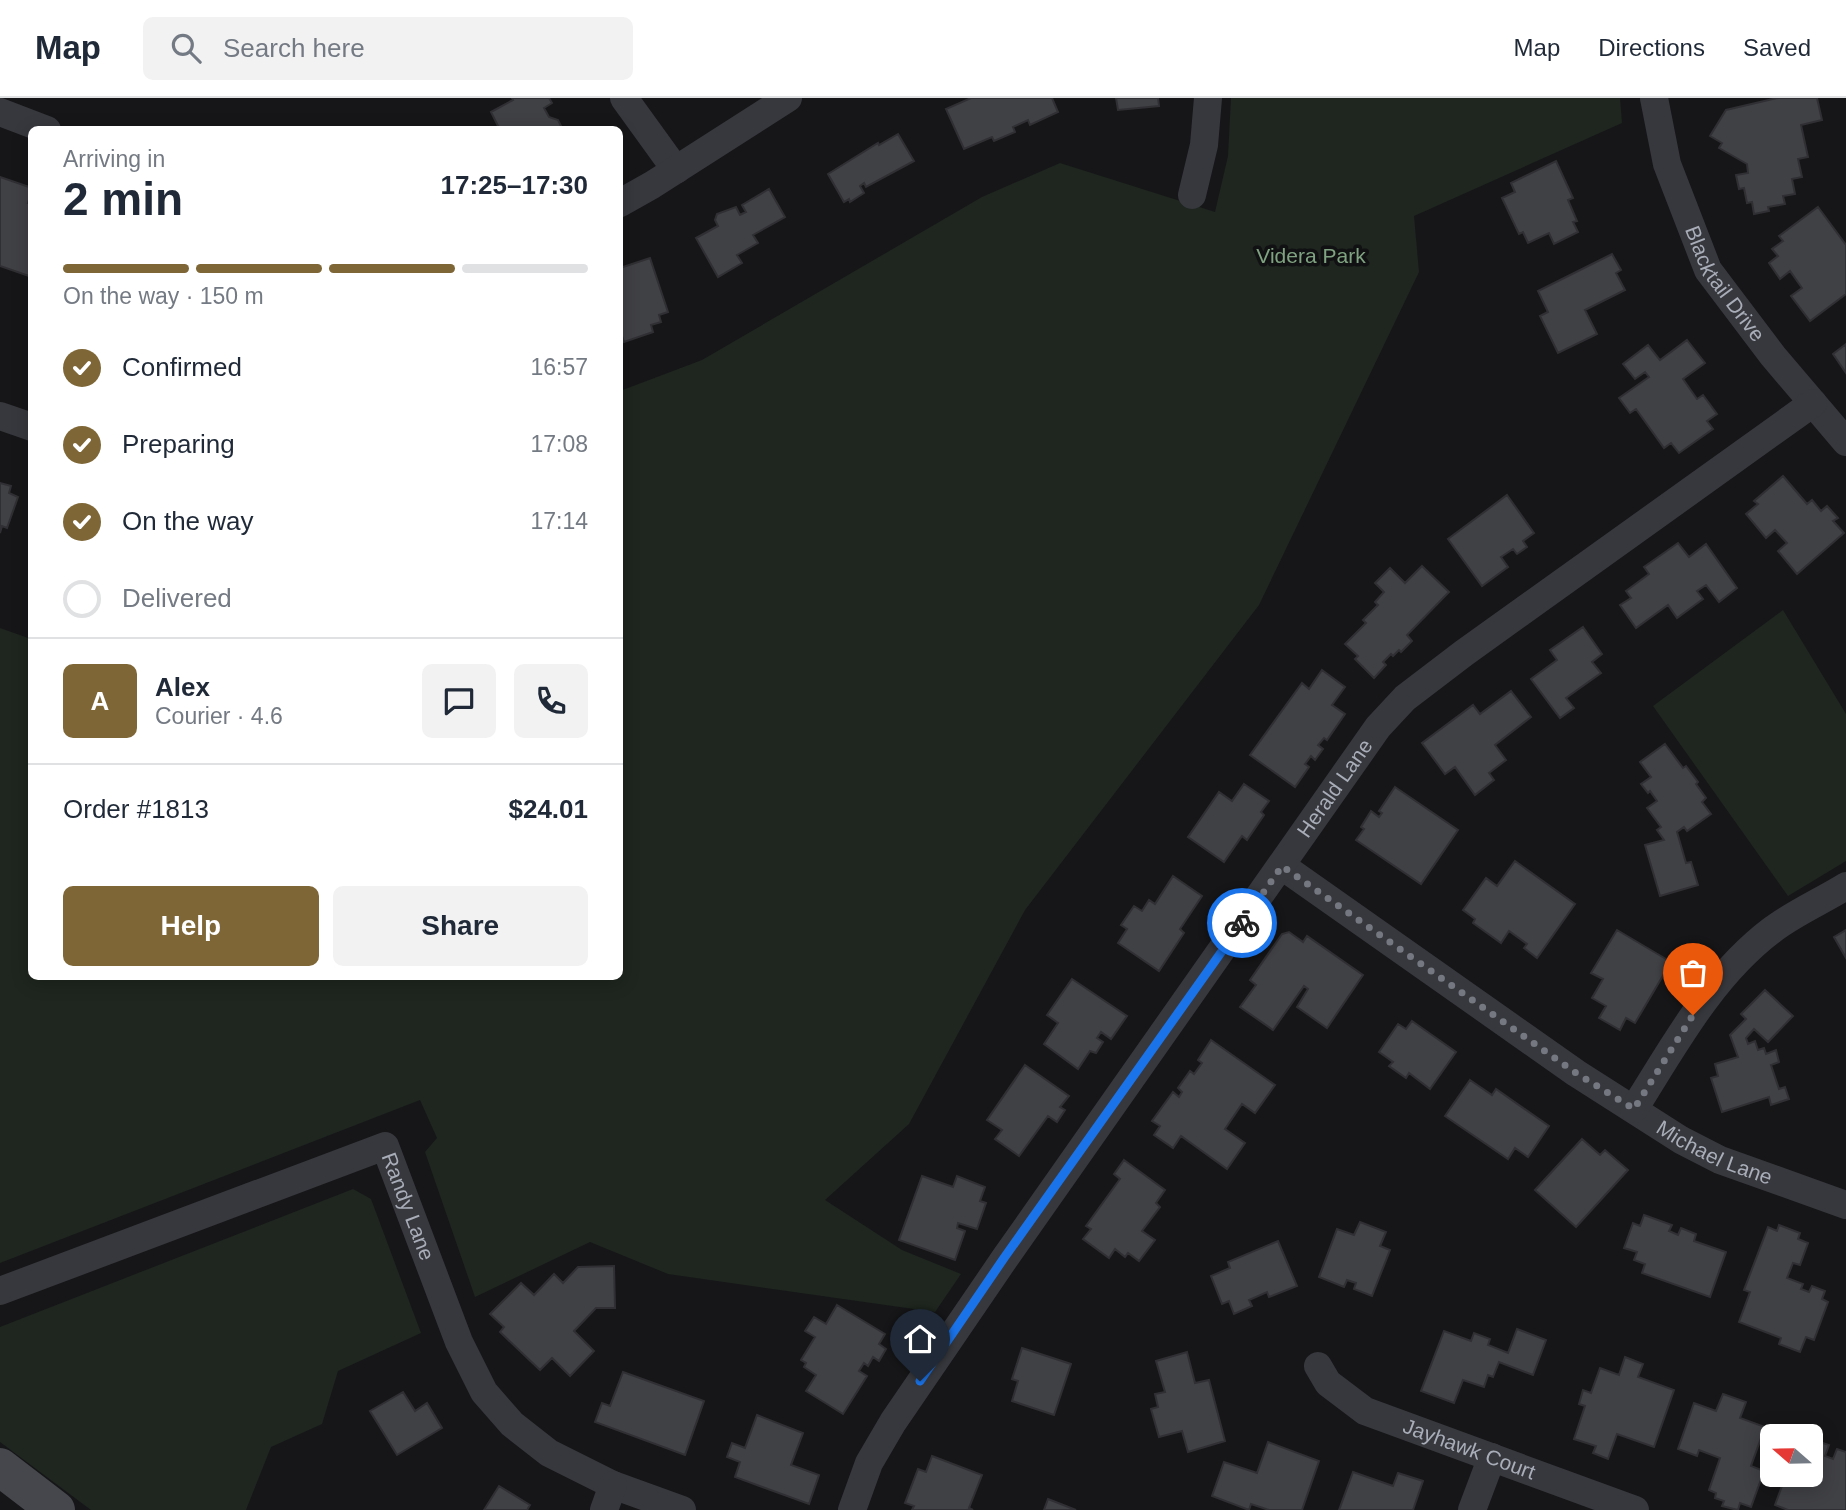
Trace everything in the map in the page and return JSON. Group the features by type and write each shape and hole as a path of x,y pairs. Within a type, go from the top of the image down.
{"street":[{"path":"624,98 676,170"},
{"path":"623,201 788,98"},
{"path":"1192,195 1203,145 1208,98"},
{"name":"Blacktail Drive","path":"1654,98 1667,164 1708,270 1773,356 1846,442"},
{"path":"0,112 37,126"},
{"name":"Herald Lane","path":"852,1510 869,1463 893,1422 1004,1258 1378,727 1405,698 1464,653 1813,403"},
{"path":"0,416 28,426"},
{"name":"Michael Lane","path":"1282,866 1576,1073 1681,1140 1720,1160 1846,1205"},
{"path":"1634,1109 1693,1015 1731,968 1772,930 1846,886"},
{"name":"Randy Lane","path":"0,1291 385,1146 459,1342 484,1392 512,1424 608,1497 682,1510"},
{"name":"Jayhawk Court","path":"1318,1366 1328,1383 1365,1411 1635,1510"},
{"path":"1472,1510 1492,1457"},
{"path":"0,1467 56,1510"}],"green space":[{"name":"Videra Park","path":"1231,98 1620,98 1622,123 1414,216 1419,272 1259,605 1025,910 909,1124 825,1200 902,1250 961,1274 935,1312 668,1274 590,1242 475,1297 425,1152 437,1138 420,1100 0,1263 0,628 28,638 28,980 623,980 623,390 702,360 982,197 1060,163 1215,212 1228,156"},
{"path":"1783,610 1846,714 1846,861 1788,896 1653,706"},
{"path":"353,1189 371,1199 421,1333 338,1371 322,1424 271,1447 246,1510 91,1510 0,1442 0,1327"}],"building":[{"path":"512,98 549,98 552,103 544,108 549,117 558,120 561,126 498,126 491,112 513,100"},
{"path":"971,98 1052,98 1058,112 1030,125 1028,120 1013,127 1015,132 994,141 992,137 964,149 946,109"},
{"path":"1116,98 1158,98 1159,106 1118,110"},
{"path":"1777,98 1817,98 1822,120 1801,125 1808,157 1798,159 1802,177 1792,179 1795,194 1783,196 1785,204 1768,207 1769,211 1754,214 1752,202 1747,203 1744,188 1739,189 1736,175 1748,173 1747,164 1719,148 1722,143 1710,136 1726,110"},
{"path":"898,134 914,161 866,187 864,183 860,186 864,193 850,202 849,199 844,202 828,174 878,143 879,145"},
{"path":"1556,161 1573,198 1568,200 1577,221 1573,222 1578,232 1554,244 1549,233 1528,243 1523,232 1519,234 1502,198 1515,192 1511,183"},
{"path":"0,177 28,187 28,276 0,266"},
{"path":"769,189 785,217 753,235 758,243 737,255 742,263 718,277 696,238 718,226 715,220 717,214 736,207 740,215 746,212 742,205"},
{"path":"1818,207 1846,245 1846,294 1810,321 1791,296 1802,288 1790,271 1780,279 1769,263 1778,256 1772,249 1783,241 1779,236"},
{"path":"1612,254 1621,270 1616,273 1625,290 1585,310 1597,334 1558,353 1540,316 1548,312 1538,291"},
{"path":"650,258 668,312 659,315 661,322 651,325 653,332 624,342 623,339 623,267"},
{"path":"1687,340 1705,363 1683,379 1697,399 1703,395 1717,414 1707,421 1713,429 1679,453 1671,443 1664,448 1636,409 1630,413 1619,398 1649,377 1645,372 1635,379 1623,364 1648,345 1660,360"},
{"path":"1846,344 1846,373 1833,354"},
{"path":"1783,476 1807,504 1812,500 1821,511 1827,506 1838,518 1833,521 1844,533 1797,574 1778,551 1787,543 1775,530 1766,538 1746,514 1758,504 1754,501"},
{"path":"0,483 11,486 9,493 18,497 7,528 2,526 0,533"},
{"path":"1507,495 1534,533 1523,541 1527,547 1517,554 1513,549 1501,557 1508,567 1482,586 1448,539"},
{"path":"1678,543 1689,557 1706,544 1737,588 1719,602 1706,585 1697,591 1703,599 1677,618 1668,605 1636,628 1620,605 1631,598 1626,591 1649,574 1644,567"},
{"path":"1422,566 1449,592 1407,635 1412,641 1401,652 1399,650 1393,656 1391,654 1383,662 1386,665 1374,678 1355,659 1358,656 1345,644 1366,623 1363,620 1378,605 1375,602 1384,592 1375,583 1390,568 1405,583"},
{"path":"1583,627 1602,654 1592,662 1601,673 1566,698 1574,708 1560,718 1531,679 1557,660 1550,650"},
{"path":"1322,670 1345,687 1332,705 1345,714 1327,740 1324,738 1318,745 1323,749 1315,760 1311,756 1305,764 1309,767 1295,787 1250,755 1302,683 1309,689"},
{"path":"1511,691 1531,717 1495,745 1506,760 1489,773 1494,780 1475,795 1455,767 1445,774 1422,743 1473,705 1480,714"},
{"path":"1665,744 1683,768 1686,766 1698,782 1696,784 1706,798 1702,802 1711,814 1687,831 1684,827 1677,832 1686,863 1691,862 1698,885 1660,896 1645,845 1664,840 1657,830 1661,827 1647,808 1657,801 1641,784 1651,777 1640,762"},
{"path":"1244,784 1269,801 1261,812 1264,815 1247,840 1242,836 1224,862 1188,837 1219,792 1232,801"},
{"path":"1395,787 1458,830 1421,884 1356,840 1371,811 1379,817 1382,813 1379,811"},
{"path":"1515,861 1575,904 1537,958 1524,948 1527,944 1509,931 1501,943 1473,923 1475,919 1463,910 1486,878 1497,886"},
{"path":"1173,876 1202,896 1180,929 1184,933 1159,971 1118,943 1127,929 1121,925 1134,906 1142,911 1149,900 1155,904"},
{"path":"1617,930 1671,962 1635,1023 1626,1018 1620,1030 1599,1018 1606,1006 1592,998 1603,979 1591,973"},
{"path":"1846,930 1846,958 1834,937"},
{"path":"1289,932 1303,942 1307,936 1363,975 1327,1028 1297,1007 1308,989 1304,986 1273,1030 1240,1007 1256,985 1250,980 1282,934"},
{"path":"1072,979 1127,1016 1111,1039 1101,1032 1097,1038 1103,1042 1096,1053 1090,1051 1078,1069 1044,1044 1058,1023 1047,1015"},
{"path":"1765,990 1793,1016 1768,1042 1754,1029 1746,1038 1748,1044 1755,1041 1758,1050 1764,1048 1766,1054 1776,1050 1779,1062 1771,1065 1779,1089 1785,1087 1789,1099 1771,1105 1769,1097 1722,1112 1711,1078 1718,1076 1715,1064 1738,1057 1730,1035 1746,1019 1741,1014"},
{"path":"1412,1021 1456,1052 1430,1089 1409,1073 1406,1078 1389,1066 1393,1062 1379,1052 1398,1024 1406,1029"},
{"path":"1211,1040 1275,1085 1255,1113 1242,1104 1225,1129 1245,1143 1227,1169 1181,1136 1173,1148 1154,1135 1160,1126 1152,1121 1173,1092 1179,1097 1182,1092 1178,1088 1190,1071 1194,1074 1202,1063 1198,1060"},
{"path":"1025,1065 1069,1096 1060,1107 1065,1110 1057,1122 1048,1116 1019,1156 995,1139 1002,1130 987,1120"},
{"path":"1470,1080 1492,1095 1496,1089 1549,1126 1528,1157 1515,1148 1508,1159 1445,1116"},
{"path":"1582,1139 1600,1155 1605,1150 1628,1170 1576,1227 1535,1190"},
{"path":"1124,1160 1165,1190 1156,1203 1160,1207 1142,1231 1155,1240 1139,1261 1128,1253 1125,1257 1115,1249 1109,1258 1083,1239 1091,1229 1086,1226 1120,1179 1114,1174"},
{"path":"922,1176 953,1187 957,1176 985,1187 980,1201 986,1203 977,1229 958,1223 957,1228 965,1231 955,1260 899,1240"},
{"path":"1644,1215 1672,1225 1669,1231 1678,1235 1681,1228 1696,1234 1694,1241 1726,1252 1710,1297 1642,1273 1645,1264 1634,1260 1637,1252 1624,1248 1633,1223 1640,1226"},
{"path":"1360,1222 1386,1232 1380,1246 1390,1250 1372,1296 1354,1289 1356,1283 1347,1280 1344,1287 1319,1277 1337,1229 1354,1235"},
{"path":"1779,1225 1800,1233 1798,1239 1808,1243 1800,1265 1793,1263 1787,1278 1803,1284 1801,1289 1809,1292 1812,1286 1825,1291 1822,1299 1828,1302 1814,1340 1806,1337 1800,1352 1779,1344 1781,1338 1739,1322 1750,1292 1744,1290 1768,1227 1777,1231"},
{"path":"1278,1241 1297,1286 1269,1297 1267,1292 1249,1300 1252,1306 1234,1314 1229,1301 1222,1304 1211,1276 1230,1268 1228,1262"},
{"path":"614,1266 615,1308 596,1308 574,1331 594,1351 570,1376 552,1358 540,1370 500,1332 504,1327 490,1314 521,1283 534,1295 554,1274 563,1283 578,1267"},
{"path":"837,1305 885,1334 879,1344 886,1349 879,1361 873,1357 868,1366 864,1363 859,1371 867,1376 843,1414 806,1391 816,1375 804,1367 806,1363 801,1360 815,1337 805,1331 814,1317 826,1324"},
{"path":"1517,1329 1546,1340 1533,1375 1499,1362 1493,1377 1488,1375 1484,1387 1463,1380 1454,1403 1421,1391 1444,1331 1471,1341 1474,1333 1490,1339 1488,1345 1508,1353"},
{"path":"1022,1348 1071,1364 1054,1415 1012,1401 1018,1381 1012,1379"},
{"path":"1187,1352 1195,1383 1209,1380 1225,1441 1188,1452 1182,1431 1159,1437 1151,1409 1158,1407 1155,1394 1165,1392 1156,1361"},
{"path":"1625,1357 1643,1364 1638,1377 1674,1390 1654,1447 1617,1434 1608,1459 1593,1453 1596,1446 1574,1439 1585,1406 1579,1404 1583,1390 1591,1393 1600,1368 1619,1375"},
{"path":"623,1372 704,1401 685,1455 595,1422 602,1403 610,1406"},
{"path":"403,1392 415,1411 427,1403 442,1428 397,1455 370,1411"},
{"path":"1723,1394 1746,1402 1740,1418 1760,1425 1760,1441 1751,1466 1760,1469 1760,1482 1751,1507 1740,1503 1738,1510 1722,1506 1724,1501 1715,1498 1716,1493 1709,1490 1720,1458 1699,1450 1697,1456 1678,1449 1694,1403 1716,1411"},
{"path":"757,1415 803,1433 791,1465 819,1475 809,1504 735,1477 740,1462 727,1457 732,1443 745,1448"},
{"path":"1268,1442 1319,1461 1302,1510 1269,1510 1251,1504 1249,1510 1212,1496 1224,1462 1257,1473"},
{"path":"1824,1443 1829,1445 1825,1456 1833,1459 1837,1449 1846,1452 1846,1510 1788,1510 1775,1505 1781,1488 1824,1488"},
{"path":"932,1456 982,1475 969,1508 973,1510 912,1510 914,1506 905,1503 918,1469 926,1472"},
{"path":"1353,1472 1393,1486 1398,1473 1423,1481 1413,1510 1339,1510"},
{"path":"499,1486 530,1505 527,1510 484,1510"},
{"path":"1048,1499 1076,1510 1044,1510"}],"way so far":[{"path":"1242,923 1282,866 1576,1073 1634,1109 1693,1015"}],"route":[{"path":"920,1381 1242,923"}]}
